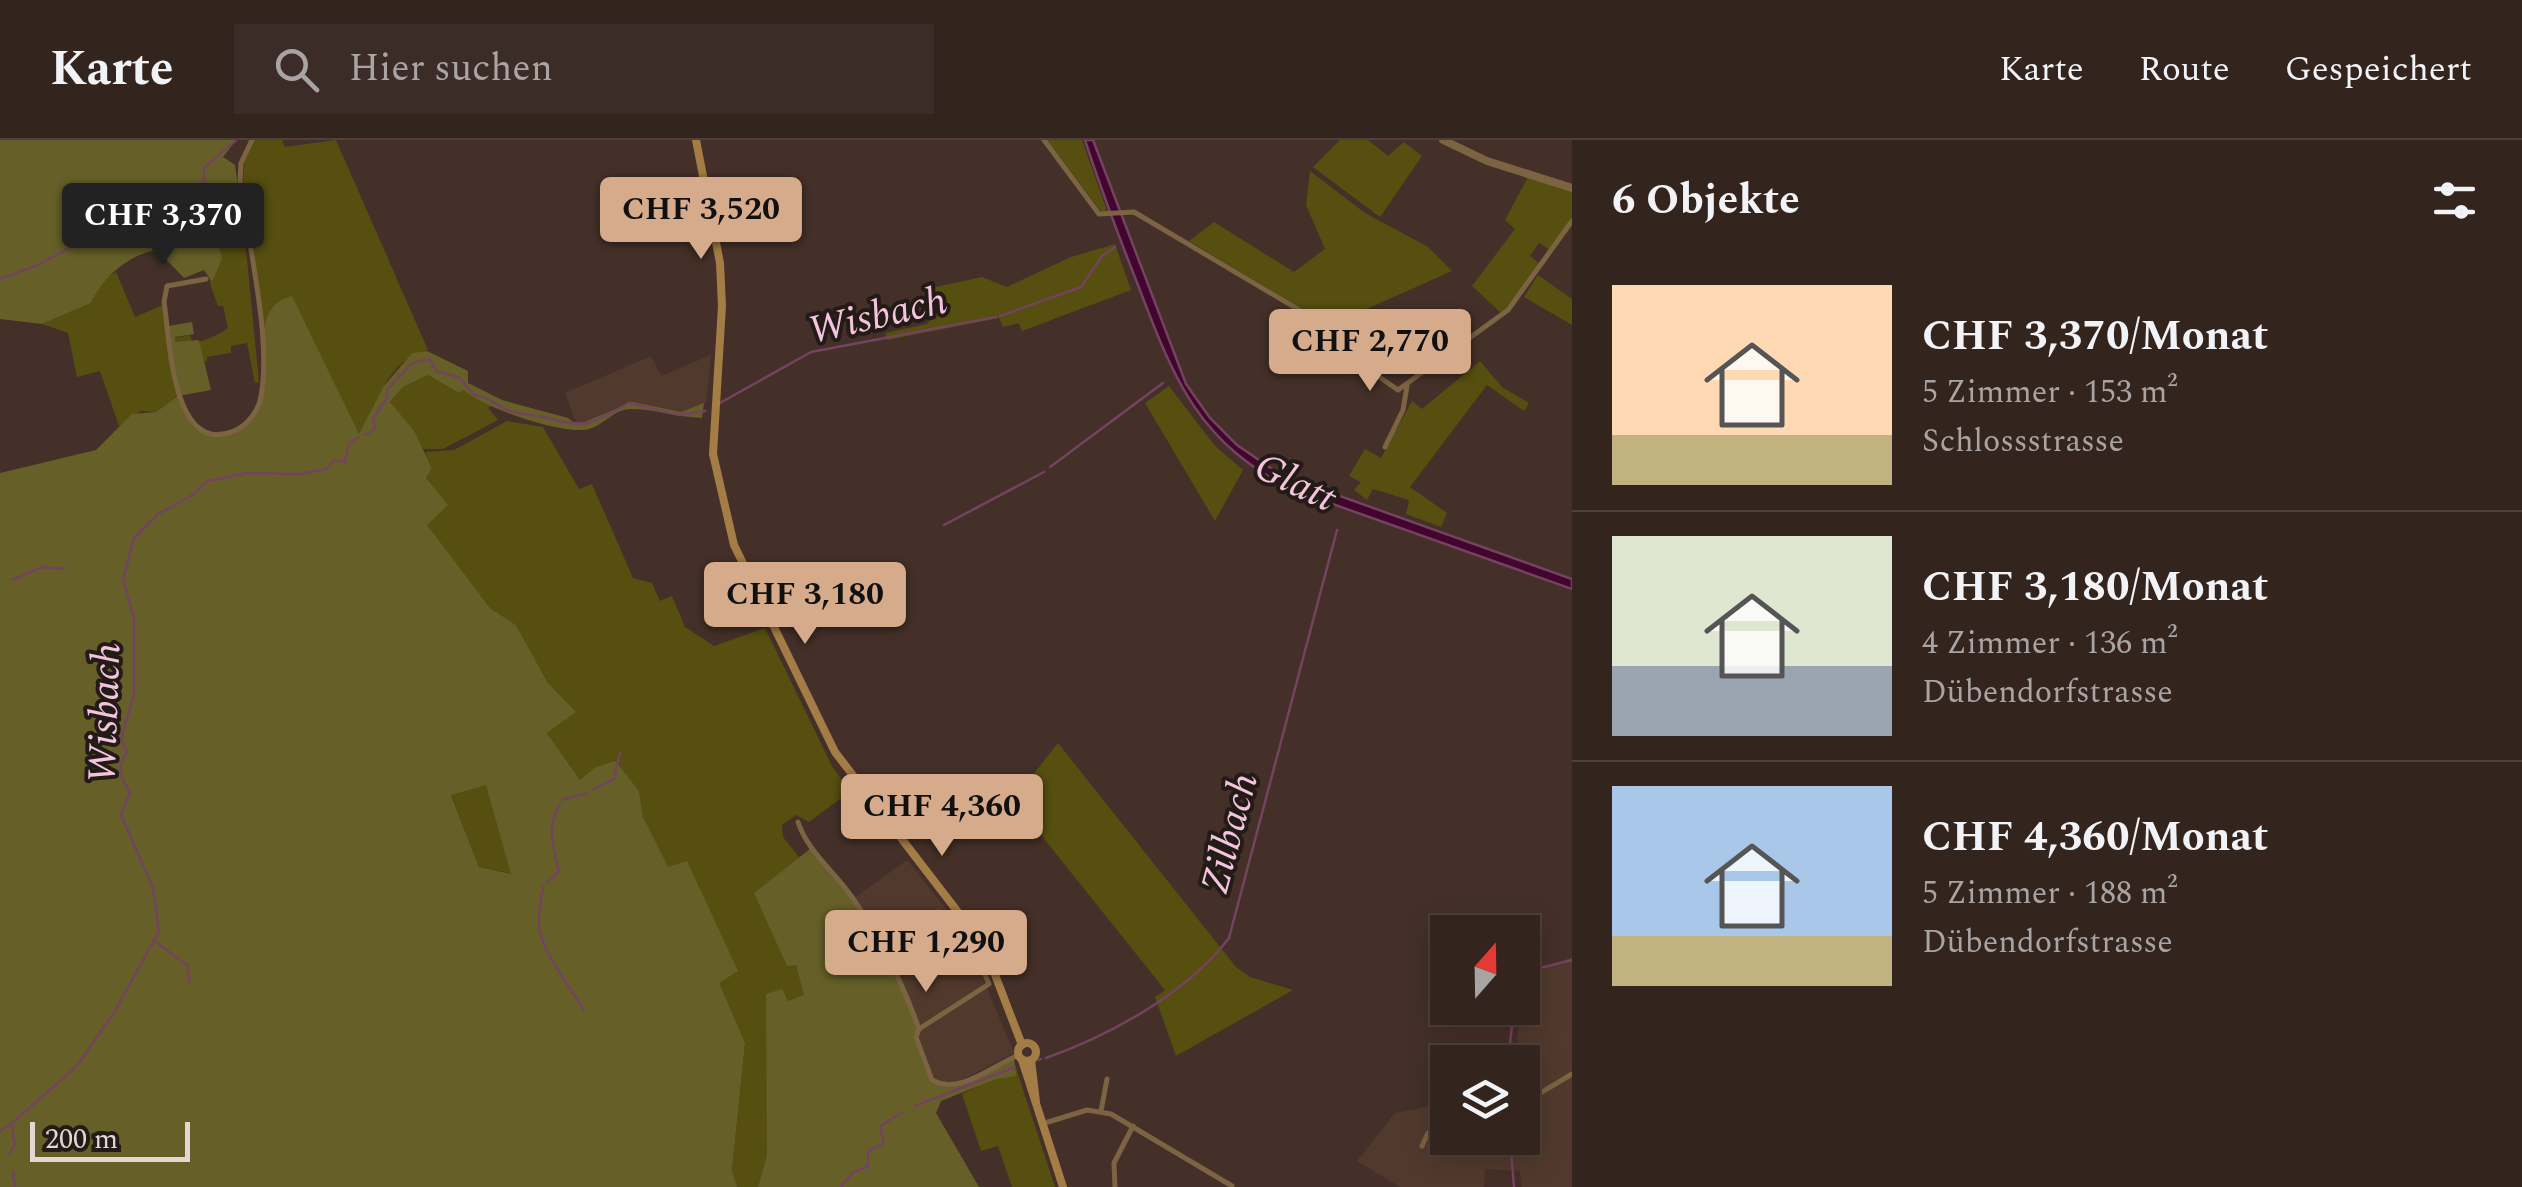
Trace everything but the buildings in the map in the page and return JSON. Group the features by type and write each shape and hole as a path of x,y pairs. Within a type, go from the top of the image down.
{"main road":[{"path":"696,140 720,263 722,306 713,410 715,473 742,562 835,752 984,946 1022,1045 1063,1187"},
{"path":"1022,1045 1035,1048 1024,1058"}],"street":[{"path":"206,279 167,286 164,302 182,408 197,426 221,434 243,426 261,396 259,326 240,180 252,140"},
{"path":"1044,140 1099,214 1134,212 1328,326 1391,388 1407,386"},
{"path":"1442,140 1487,161 1572,188"},
{"path":"1385,447 1403,410 1407,386 1434,360 1514,304 1572,220"},
{"path":"798,822 810,850 828,864 887,951 919,1029"},
{"path":"887,951 938,912"},
{"path":"966,950 972,946 989,984 919,1029 916,1038 927,1072 940,1085 960,1084 1024,1058"},
{"path":"1540,1093 1572,1074"},
{"path":"1100,1111 1106,1080"},
{"path":"1043,1120 1100,1111 1133,1126 1232,1186"},
{"path":"1115,1187 1114,1163 1133,1126"},
{"path":"1422,1146 1430,1132"}],"shaded area":[{"path":"0,140 236,140 223,157 235,165 245,239 216,238 222,258 212,282 204,270 184,278 157,250 136,256 118,269 91,303 42,324 0,319"},
{"path":"254,140 282,140 285,147 336,140 428,350 415,354 394,372 359,435 304,322 264,353 243,183 244,160"},
{"path":"1047,140 1082,140 1107,211 1103,214"},
{"path":"1340,140 1368,140 1388,156 1404,142 1422,156 1380,217 1313,167"},
{"path":"1310,171 1365,213 1428,247 1452,271 1360,312 1352,345 1336,329 1189,241 1214,222 1294,272 1325,249 1306,205"},
{"path":"1528,177 1572,191 1572,217 1550,250 1539,243 1530,256 1540,264 1502,314 1472,286 1515,229 1505,220"},
{"path":"215,238 245,239 259,382 255,383 247,343 231,346 231,353 207,357 207,362 176,352 175,338 190,335 193,344 228,328 223,306 218,306 210,284"},
{"path":"1115,244 1131,290 1022,331 1019,323 1003,327 999,318 887,340 885,333 927,324 932,317 931,288 982,277 1007,287 1071,257"},
{"path":"116,272 135,317 163,305 178,396 156,412 141,411 119,426 100,371 77,377 68,333 42,324 91,303 100,282"},
{"path":"1538,275 1572,299 1572,325 1524,297"},
{"path":"292,296 359,434 383,387 412,353 427,351 468,371 468,383 502,400 568,418 577,425 633,402 681,412 704,403 702,418 631,409 589,429 577,430 505,412 428,375 403,387 390,402 414,431 432,468 426,478 448,505 427,525 490,608 516,625 548,683 576,712 547,733 580,780 594,768 615,761 639,791 643,817 668,867 687,861 738,971 719,983 745,1043 732,1170 737,1187 0,1187 0,473 96,450 132,414 156,412 178,396 190,419 209,432 238,427 254,413 261,393 265,324 274,306","holes":["486,785 511,874 479,867 451,795"]},
{"path":"192,322 194,334 175,337 175,342 199,340 211,390 178,396 169,326"},
{"path":"711,355 706,403 681,412 633,402 577,425 565,393 651,356 661,376"},
{"path":"1480,361 1502,387 1529,403 1524,411 1487,385 1410,487 1447,513 1441,527 1406,514 1409,500 1373,489 1367,500 1354,490 1361,482 1349,476 1365,449 1381,458 1412,401 1422,409"},
{"path":"428,375 459,393 464,390 494,403 488,408 498,420 443,449 423,449 390,402 403,387"},
{"path":"1169,386 1215,446 1243,470 1215,521 1145,403"},
{"path":"507,421 543,427 579,489 592,484 633,578 652,583 660,601 672,596 685,627 714,646 765,628 833,768 851,791 809,822 796,815 782,825 783,837 800,858 754,893 796,965 805,996 788,1001 769,1101 767,1155 758,1187 737,1187 732,1170 745,1043 643,817 639,791 594,768 580,780 547,733 575,712 548,683 516,625 490,608 426,525 426,478 432,468 425,452 454,450"},
{"path":"1058,743 1236,967 1250,977 1293,990 1176,1056 1155,997 1165,990 1013,800"},
{"path":"486,784 512,874 479,867 451,794"},
{"path":"810,849 846,887 875,932 919,1029 916,1033 927,1072 940,1085 960,1084 1014,1057 1016,1076 996,1079 941,1101 936,1113 979,1187 758,1187 767,1155 766,994 782,989 788,1001 804,995 796,965 787,966 754,893"},
{"path":"907,860 963,930 1014,1053 950,1086 932,1080 853,899"},
{"path":"1572,957 1572,1187 1522,1187 1520,1171 1485,1169 1484,1187 1400,1187 1357,1161 1395,1113 1430,1106 1430,1155 1540,1155 1540,1045 1517,1045 1518,1025 1540,1025 1540,969"},
{"path":"1016,1068 1055,1187 1012,1187 998,1146 981,1151 962,1094"}],"water":[{"name":"Glatt","path":"1085,140 1093,140 1186,384 1210,418 1237,445 1281,475 1572,579 1572,589 1296,491 1235,453 1194,406 1164,351"}],"waterway":[{"path":"0,279 38,265 104,229 118,231 176,189 204,182 204,168 236,140"},
{"name":"Wisbach","path":"1000,316 1081,287 1102,256 1115,247"},
{"name":"Wisbach","path":"720,403 811,352 996,317"},
{"name":"Wisbach","path":"365,435 375,429 373,419 387,398 387,390 412,363 430,359 436,371 460,378 474,395 515,413 579,424 629,403 679,415 705,411"},
{"path":"1050,467 1163,383"},
{"name":"Wisbach","path":"9,1154 15,1144 11,1124 77,1066 115,1011 159,931 153,888 121,815 130,792 121,772 127,752 121,739 134,695 134,618 123,579 134,538 158,514 191,496 208,481 247,473 300,474 327,469 334,460 345,462 349,444 359,437"},
{"path":"944,525 1044,472"},
{"name":"Zilbach","path":"1046,1058 1146,1010 1192,977 1229,938 1337,530"},
{"path":"12,580 42,567 64,569"},
{"path":"594,789 614,779 620,753"},
{"path":"562,800 588,793"},
{"path":"546,883 559,871 552,829 560,804"},
{"path":"543,887 541,936 584,1010"},
{"path":"154,941 187,965 190,982"},
{"path":"1540,968 1572,960"},
{"path":"1510,1045 1512,1025"},
{"name":"Zilbach","path":"915,1106 1015,1067"},
{"name":"Zilbach","path":"841,1187 852,1173 868,1166 868,1151 884,1143 880,1126 903,1112"},
{"path":"0,1131 11,1124"},
{"path":"1511,1155 1514,1187"},
{"name":"Wisbach","path":"13,1172 15,1187"}]}
